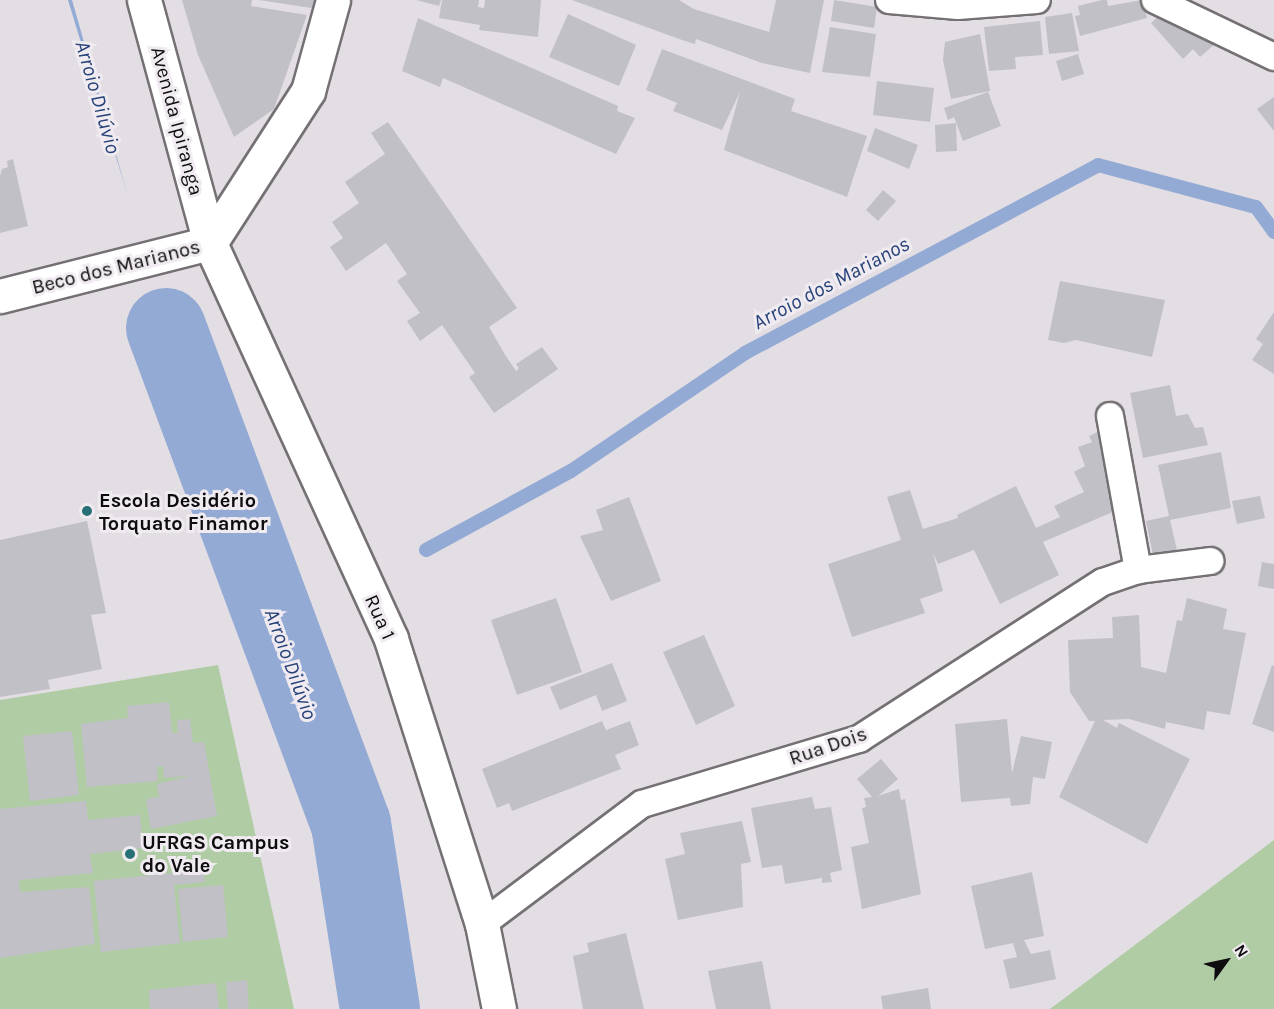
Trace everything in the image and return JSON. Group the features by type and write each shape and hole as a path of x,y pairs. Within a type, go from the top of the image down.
{"street":[{"name":"Avenida Ipiranga","path":"144,0 210,243"},
{"name":"Beco dos Marianos","path":"0,296 210,243 308,91 333,0"},
{"name":"Rua 1","path":"210,243 391,639 482,924 499,1009"}],"lane":[{"path":"889,0 958,6 1037,0"},
{"path":"1155,0 1274,57"},
{"path":"1110,416 1138,570"},
{"name":"Rua Dois","path":"482,924 642,804 859,739 1103,582 1138,570 1210,561"}],"green space":[{"name":"UFRGS Campus do Vale","path":"218,665 294,1009 0,1009 0,700"},
{"path":"1274,840 1274,1009 1050,1009"}],"water":[{"name":"Arroio Dilúvio","path":"68,0 72,0 127,193"}],"building":[{"path":"182,0 252,0 251,6 307,15 274,109 234,137 198,55"},
{"path":"259,0 319,0 318,9"},
{"path":"416,0 441,0 439,6"},
{"path":"442,0 479,0 478,7 484,8 485,0 541,0 538,37 479,30 480,25 439,18"},
{"path":"572,0 679,0 694,9 769,32 776,0 824,0 810,73 762,63 696,39 695,44"},
{"path":"834,0 877,7 874,28 831,21"},
{"path":"1107,0 1108,6 1142,0 1147,18 1080,36 1075,16 1080,15 1078,6"},
{"path":"1072,13 1079,51 1049,54 1045,17"},
{"path":"568,14 636,45 619,86 549,57"},
{"path":"1161,14 1223,37 1200,57 1193,49 1183,59 1151,23"},
{"path":"418,18 618,106 617,111 635,118 616,154 443,78 440,87 402,71"},
{"path":"1040,21 1043,55 1015,57 1016,69 989,71 984,27"},
{"path":"830,27 876,34 870,77 822,72"},
{"path":"980,34 990,91 951,99 943,60 945,42"},
{"path":"662,49 795,99 791,111 867,136 847,197 724,150 740,92 722,130 673,111 677,103 646,90"},
{"path":"1078,54 1084,74 1062,81 1056,61"},
{"path":"877,81 934,88 930,122 873,115"},
{"path":"988,92 1001,126 963,141 954,117 948,120 944,108"},
{"path":"1274,97 1274,131 1257,109"},
{"path":"388,122 517,308 489,327 516,371 519,368 516,364 542,347 558,369 494,413 469,377 475,373 442,325 420,341 407,321 420,313 397,281 407,274 386,243 346,271 330,247 343,238 332,222 359,203 345,182 385,154 371,133"},
{"path":"956,123 957,151 936,152 935,125"},
{"path":"875,128 918,145 909,169 867,151"},
{"path":"13,159 28,226 0,233 0,176 2,169 8,167 7,161"},
{"path":"883,190 896,201 878,221 866,210"},
{"path":"1060,281 1165,300 1152,357 1076,340 1064,343 1048,340"},
{"path":"1274,312 1274,374 1252,360 1263,344 1256,339"},
{"path":"1170,385 1176,416 1188,414 1195,428 1203,427 1208,445 1143,458 1130,393"},
{"path":"1100,431 1115,511 1043,542 1059,575 1000,604 974,550 938,564 933,553 943,591 920,599 925,613 852,637 828,564 901,540 887,497 910,490 923,529 958,518 957,515 1016,486 1036,528 1060,517 1054,506 1084,492 1074,472 1085,466 1078,447 1092,442 1089,436"},
{"path":"1221,452 1231,508 1170,520 1177,550 1153,555 1146,521 1169,516 1158,465"},
{"path":"1260,496 1265,518 1237,524 1232,501"},
{"path":"629,497 661,581 611,601 580,536 603,530 596,510"},
{"path":"87,521 106,613 91,615 102,669 48,680 50,689 0,697 0,540"},
{"path":"1262,562 1274,564 1274,589 1258,586"},
{"path":"556,598 582,672 517,695 491,620"},
{"path":"1187,598 1227,609 1223,629 1246,633 1230,715 1207,711 1204,730 1166,722 1165,729 1129,719 1103,720 1117,728 1119,723 1190,759 1147,844 1059,797 1095,721 1089,721 1070,692 1068,640 1113,638 1112,617 1139,615 1141,667 1166,673 1177,620 1182,621"},
{"path":"704,635 735,706 696,725 663,652"},
{"path":"612,663 627,701 602,711 596,695 560,710 550,687"},
{"path":"1272,665 1274,666 1274,732 1252,724"},
{"path":"169,702 172,733 178,733 177,720 190,719 193,743 204,742 217,816 151,829 146,799 159,797 157,784 190,776 164,778 163,766 157,767 158,781 87,787 81,724 128,718 127,706"},
{"path":"1007,719 1012,773 1021,736 1052,742 1045,779 1033,777 1030,804 1011,806 1010,798 961,802 955,724"},
{"path":"602,721 606,730 630,721 639,745 615,755 621,769 512,811 509,803 497,808 482,769"},
{"path":"72,731 79,795 30,801 23,736"},
{"path":"881,759 898,779 878,796 899,789 901,800 905,799 921,894 862,909 851,847 869,843 862,808 866,807 864,798 872,797 857,779"},
{"path":"812,797 815,809 831,807 842,870 830,873 832,882 822,883 822,878 785,884 782,865 762,868 751,808"},
{"path":"86,801 88,820 140,815 143,848 90,854 93,873 19,880 20,892 89,887 95,944 0,958 0,809"},
{"path":"742,821 751,862 741,864 743,907 678,920 665,859 685,854 680,833"},
{"path":"202,860 205,882 174,885 180,943 101,952 94,881 173,873 172,863"},
{"path":"1032,872 1044,936 1024,940 1031,954 1050,950 1056,979 1010,989 1003,960 1017,957 1013,943 985,949 971,886"},
{"path":"223,885 228,937 183,942 178,889"},
{"path":"626,933 644,1009 583,1009 573,956 589,952 587,943"},
{"path":"762,961 771,1009 716,1009 708,971"},
{"path":"247,980 249,1009 228,1009 226,982"},
{"path":"216,983 219,1009 150,1009 149,990"},
{"path":"928,988 931,1009 883,1009 881,996"}],"waterway":[{"name":"Arroio dos Marianos","path":"426,550 571,471 745,353 1098,165 1256,207 1274,232"},
{"name":"Arroio Dilúvio","path":"166,328 351,824 380,1009"}],"place":[{"name":"Escola Desidério Torquato Finamor","path":"87,511"},
{"name":"UFRGS Campus do Vale","path":"130,854"}]}
